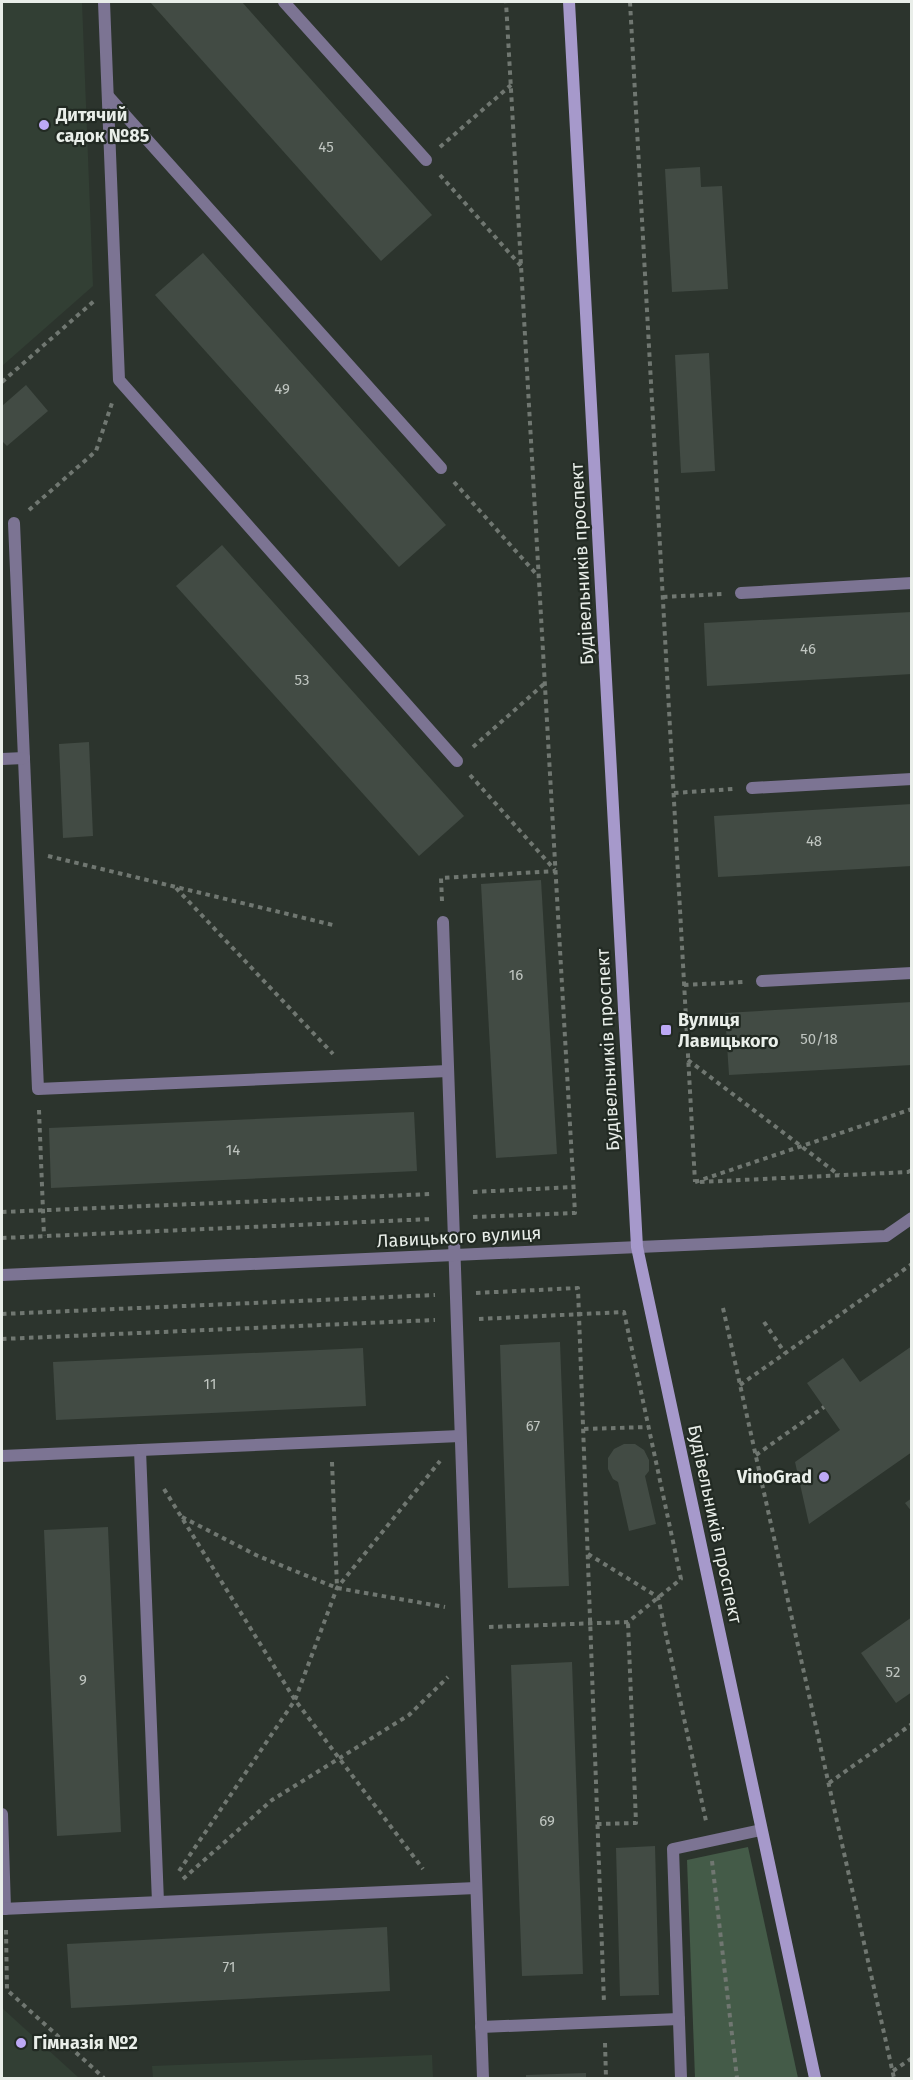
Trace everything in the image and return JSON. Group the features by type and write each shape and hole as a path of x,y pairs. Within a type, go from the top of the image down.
{"main road":[{"name":"Будівельників проспект","path":"569,2 637,1247 815,2079"}],"street":[{"path":"104,2 119,380 457,761"},
{"path":"284,2 426,160"},
{"path":"108,96 441,468"},
{"path":"14,523 38,1089 448,1071"},
{"path":"741,593 912,583"},
{"path":"2,759 24,758"},
{"path":"752,788 912,779"},
{"path":"442,922 483,2079"},
{"path":"762,981 912,973"},
{"name":"Лавицького вулиця","path":"2,1275 886,1236 912,1218"},
{"path":"2,1456 460,1436"},
{"path":"140,1450 158,1902"},
{"path":"2,1814 3,1909 476,1888"},
{"path":"681,2079 673,1849 761,1830"},
{"path":"481,2027 679,2019"}],"path":[{"path":"2,1238 575,1213 506,2"},
{"path":"630,2 695,1182"},
{"path":"511,85 426,160 521,267"},
{"path":"2,382 115,282"},
{"path":"14,523 96,451 119,380"},
{"path":"441,468 539,578"},
{"path":"663,597 741,593"},
{"path":"545,684 457,761 555,871"},
{"path":"674,793 752,788"},
{"path":"28,852 333,925"},
{"path":"441,878 555,871"},
{"path":"175,887 353,1075"},
{"path":"684,986 762,981"},
{"path":"688,1060 840,1176"},
{"path":"38,1089 44,1236"},
{"path":"695,1182 912,1109"},
{"path":"695,1182 840,1176 912,1170"},
{"path":"2,1212 574,1187"},
{"path":"740,1385 912,1264"},
{"path":"2,1314 579,1288 606,2079"},
{"path":"723,1308 894,2079"},
{"path":"2,1339 624,1312 681,1579 628,1622 467,1628"},
{"path":"764,1322 785,1353"},
{"path":"756,1455 824,1407"},
{"path":"584,1429 648,1427"},
{"path":"158,1902 295,1700 337,1588 460,1436"},
{"path":"331,1442 337,1588"},
{"path":"164,1488 295,1700 439,1889"},
{"path":"181,1517 258,1556 337,1588 466,1611"},
{"path":"588,1553 658,1597 710,1840 737,2079"},
{"path":"597,1824 636,1823 628,1622"},
{"path":"158,1902 272,1800 409,1715 468,1658"},
{"path":"829,1783 912,1724"},
{"path":"3,1909 7,1990 104,2079"},
{"path":"893,2071 912,2058"}],"shaded area":[{"name":"Дитячий садок №85","path":"2,2 82,2 93,286 2,366"},
{"path":"748,1847 798,2078 695,2078 687,1860"},
{"name":"Гімназія №2","path":"2,2008 79,2078 2,2078"},
{"path":"432,2055 433,2078 153,2078 152,2066"}],"building":[{"path":"150,2 242,2 432,215 381,261"},
{"path":"700,167 701,187 722,186 728,289 672,292 665,169"},
{"path":"203,253 446,525 399,567 155,295"},
{"path":"709,353 715,471 681,473 675,355"},
{"path":"26,385 48,411 7,446 2,441 2,406"},
{"path":"222,545 464,816 419,856 176,586"},
{"path":"912,612 912,674 707,686 704,623"},
{"path":"89,742 93,836 63,838 59,744"},
{"path":"912,804 912,866 718,877 714,816"},
{"path":"541,880 557,1154 496,1158 481,884"},
{"path":"912,1002 912,1065 729,1075 725,1013"},
{"path":"414,1112 417,1171 51,1188 49,1128"},
{"path":"560,1342 569,1586 508,1588 500,1345"},
{"path":"912,1346 912,1452 809,1524 795,1462 840,1430 807,1383 843,1358 860,1382"},
{"path":"363,1348 366,1406 56,1420 53,1362"},
{"path":"624,1444 635,1444 644,1450 649,1460 649,1471 645,1476 656,1524 629,1531 618,1482 613,1479 608,1469 608,1458 614,1449"},
{"path":"912,1498 912,1512 905,1503"},
{"path":"108,1527 121,1832 57,1836 44,1530"},
{"path":"912,1617 912,1692 896,1703 861,1653"},
{"path":"572,1662 583,1974 522,1976 511,1665"},
{"path":"655,1846 659,1995 620,1996 616,1848"},
{"path":"387,1927 390,1991 71,2008 67,1944"},
{"path":"586,2073 586,2078 526,2078 526,2075"}],"place":[{"name":"Дитячий садок №85","path":"44,125"},
{"name":"Вулиця Лавицького","path":"666,1030"},
{"name":"VinoGrad","path":"824,1477"},
{"name":"Гімназія №2","path":"21,2043"}]}
